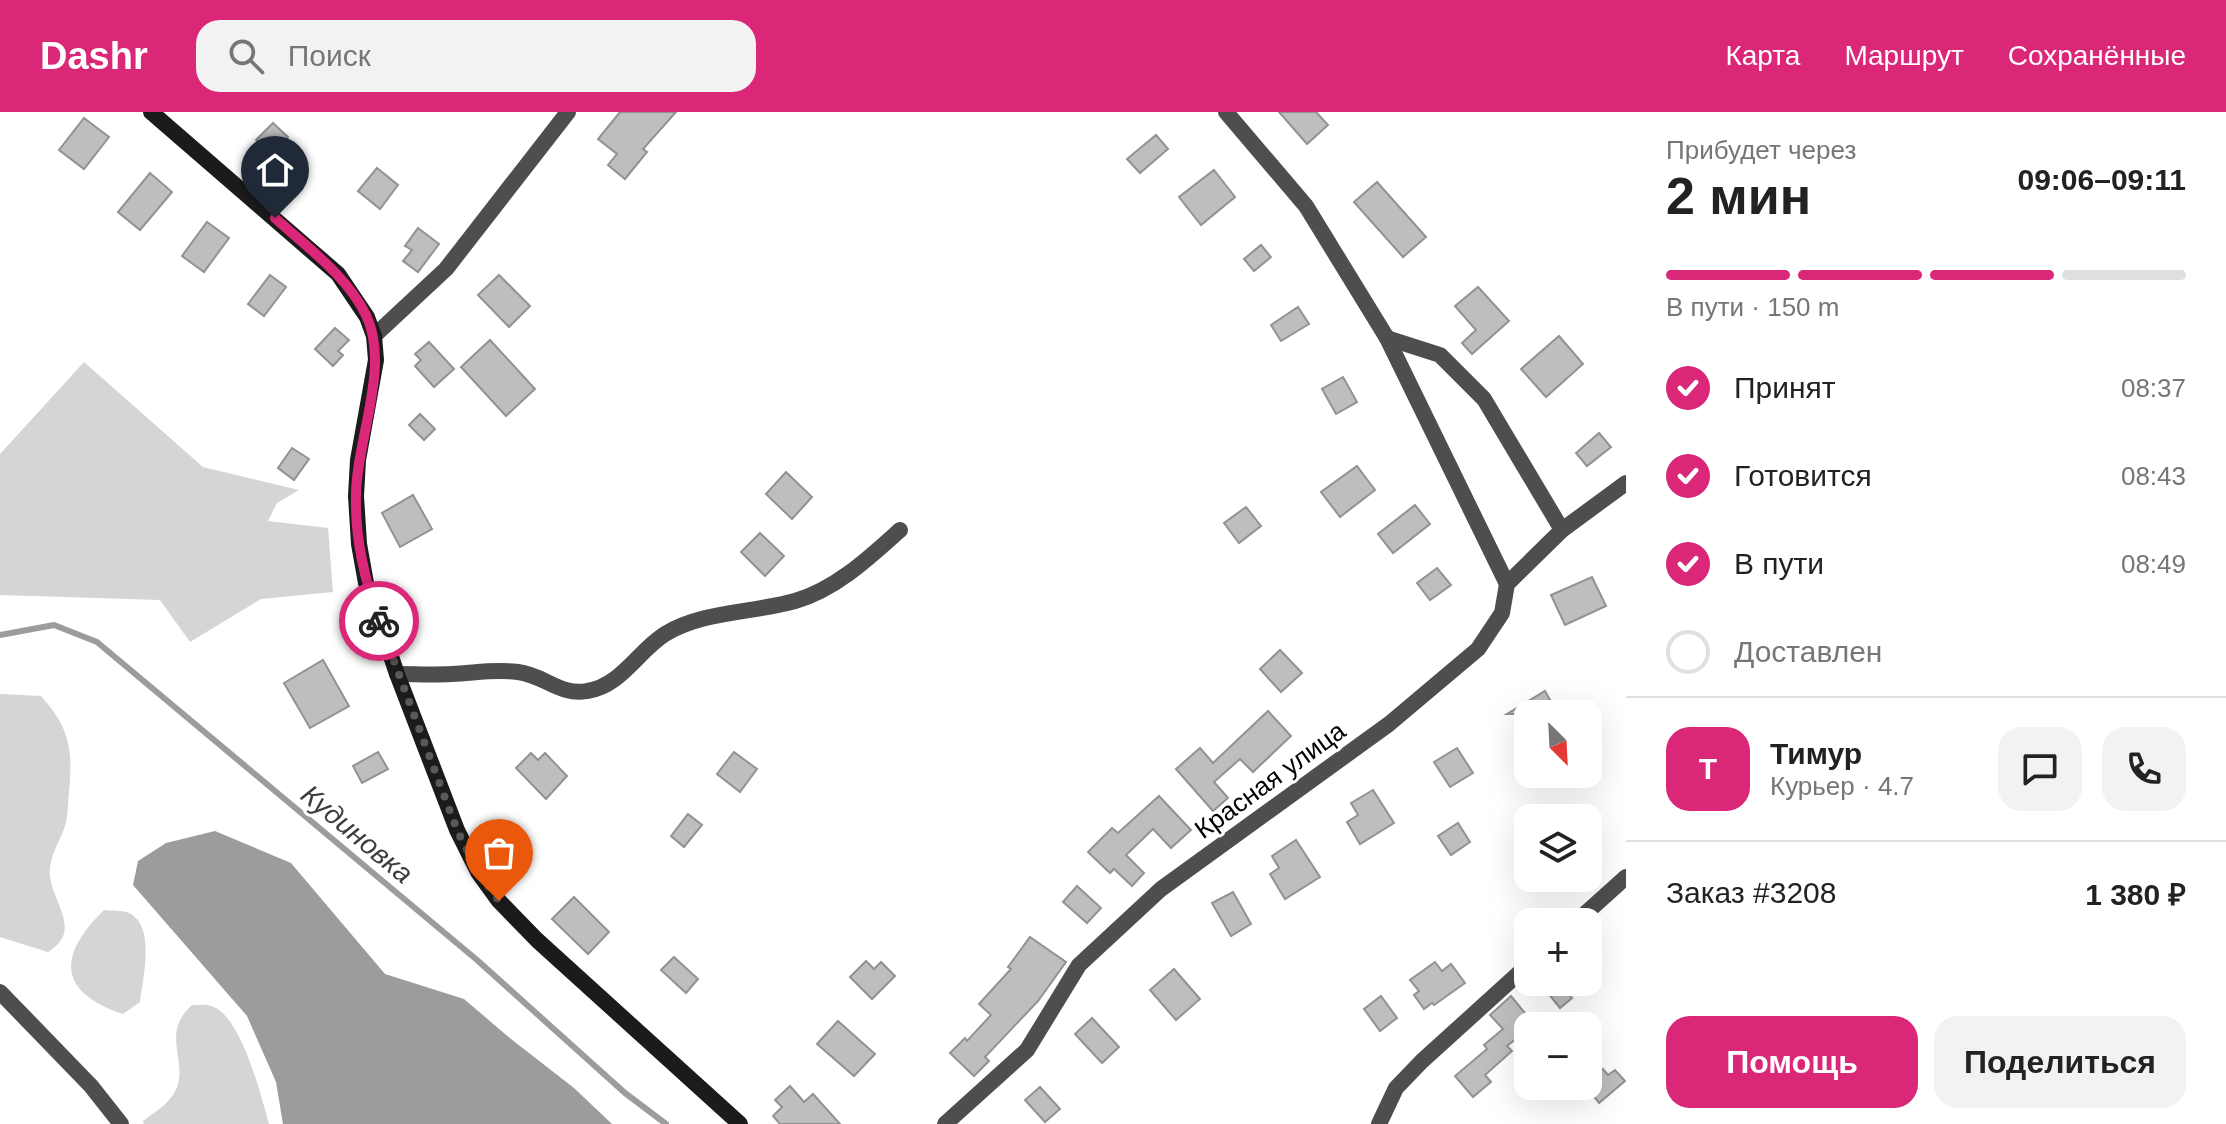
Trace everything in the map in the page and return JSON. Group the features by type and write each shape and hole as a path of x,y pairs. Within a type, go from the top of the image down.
{"main road":[{"path":"151,112 338,274 362,307 374,336 376,360 358,460 356,496 359,544 366,583 457,830 478,872 499,901 537,940 740,1124"}],"street":[{"path":"374,336 446,269 568,112"},
{"path":"1226,112 1306,206 1387,338 1507,584"},
{"path":"1387,338 1440,355 1484,399 1562,530"},
{"name":"Красная улица","path":"945,1124 1027,1050 1079,965 1161,889 1389,724 1478,649 1502,613 1507,584 1562,530 1626,483"},
{"path":"397,674 454,674 485,669 522,672 565,692 588,691 609,684 664,635 694,621 797,600 831,584 900,530"},
{"path":"1592,908 1626,877"},
{"path":"1379,1124 1396,1088 1514,978"},
{"path":"0,992 91,1086 121,1124"}],"shaded area":[{"path":"84,362 203,467 299,490 277,503 268,521 328,528 333,592 261,599 190,642 160,600 0,595 0,454"},
{"path":"0,694 41,696 64,729 70,752 67,819 50,869 65,926 64,935 48,952 0,937"},
{"path":"215,831 291,863 385,974 464,999 574,1088 612,1124 283,1124 276,1082 247,1016 133,885 138,861 166,843"},
{"path":"104,910 129,913 143,929 146,953 140,1002 123,1014 86,995 76,984 72,971 72,957 78,943"},
{"path":"192,1005 211,1006 222,1012 232,1024 255,1076 269,1124 144,1124 143,1121 164,1105 176,1090 179,1074 176,1034 183,1015"}],"building":[{"path":"620,112 676,112 643,149 647,152 625,179 608,165 617,154 598,139"},
{"path":"1279,112 1316,112 1328,125 1307,144"},
{"path":"84,118 109,137 84,169 59,150"},
{"path":"273,123 288,137 271,155 256,140"},
{"path":"1156,135 1168,149 1140,173 1127,159"},
{"path":"377,168 398,185 380,209 358,191"},
{"path":"1214,170 1235,197 1201,225 1179,197"},
{"path":"150,173 172,192 140,230 118,212"},
{"path":"1377,182 1426,237 1403,257 1354,202"},
{"path":"207,222 229,238 204,272 182,256"},
{"path":"418,228 439,244 418,272 403,261 412,250 405,246"},
{"path":"1261,245 1271,257 1254,271 1244,259"},
{"path":"270,275 286,287 264,316 248,304"},
{"path":"499,275 530,306 509,327 478,295"},
{"path":"1478,287 1509,321 1472,354 1462,343 1476,330 1455,306"},
{"path":"1298,307 1309,324 1281,341 1271,325"},
{"path":"335,328 349,340 338,351 343,355 333,366 315,349"},
{"path":"1559,336 1583,364 1546,397 1521,369"},
{"path":"490,340 535,389 506,416 461,367"},
{"path":"429,342 454,369 434,387 415,366 421,360 415,354"},
{"path":"1343,377 1357,402 1336,414 1322,389"},
{"path":"420,414 435,429 424,440 409,425"},
{"path":"1599,433 1611,447 1587,466 1576,453"},
{"path":"292,448 309,459 294,480 278,468"},
{"path":"1357,466 1375,490 1340,517 1321,492"},
{"path":"786,472 812,497 792,519 766,494"},
{"path":"413,495 432,529 400,547 382,513"},
{"path":"1415,505 1430,524 1393,553 1378,534"},
{"path":"1246,507 1261,526 1239,543 1224,523"},
{"path":"760,533 784,556 765,576 741,552"},
{"path":"1437,568 1451,585 1430,600 1417,583"},
{"path":"1592,577 1606,606 1565,625 1551,595"},
{"path":"1280,650 1302,673 1281,692 1260,669"},
{"path":"323,660 349,706 310,728 284,683"},
{"path":"1545,691 1550,700 1530,700"},
{"path":"1268,711 1291,736 1253,772 1240,759 1214,782 1228,798 1213,811 1176,769 1200,748 1213,763"},
{"path":"1457,748 1473,773 1450,787 1434,762"},
{"path":"378,752 388,769 362,783 353,766"},
{"path":"734,752 757,769 740,792 717,774"},
{"path":"531,753 538,760 545,753 567,776 546,799 516,768"},
{"path":"1373,790 1394,823 1360,844 1347,822 1358,815 1351,803"},
{"path":"1159,796 1191,830 1171,848 1153,829 1126,855 1144,873 1132,886 1114,869 1110,873 1088,852 1112,828 1118,833"},
{"path":"688,814 702,825 684,847 671,836"},
{"path":"1458,823 1470,842 1451,855 1438,836"},
{"path":"1296,840 1320,877 1285,899 1270,874 1279,868 1272,856"},
{"path":"1077,886 1101,908 1087,923 1063,902"},
{"path":"1233,892 1251,924 1231,936 1212,903"},
{"path":"574,897 609,932 588,954 552,919"},
{"path":"1030,937 1066,962 1038,1001 985,1057 989,1061 974,1076 950,1053 965,1038 967,1041 991,1015 979,1004 1011,969 1008,967"},
{"path":"674,957 698,979 686,993 661,970"},
{"path":"866,961 874,969 881,962 895,976 872,999 850,977"},
{"path":"1435,962 1442,971 1451,964 1465,983 1424,1009 1414,995 1419,991 1410,980"},
{"path":"1174,969 1200,999 1176,1020 1150,990"},
{"path":"1381,996 1397,1018 1380,1031 1364,1009"},
{"path":"1511,996 1524,1012 1514,1012 1514,1040 1507,1046 1512,1051 1485,1075 1491,1082 1473,1097 1455,1076 1487,1049 1484,1045 1503,1029 1490,1015"},
{"path":"1550,996 1570,996 1572,998 1560,1008"},
{"path":"1092,1018 1119,1047 1102,1063 1075,1034"},
{"path":"838,1021 875,1054 854,1076 817,1044"},
{"path":"1602,1070 1608,1075 1615,1070 1625,1081 1599,1103 1597,1100 1602,1100"},
{"path":"790,1086 804,1102 813,1094 840,1124 780,1124 773,1116 782,1107 775,1100"},
{"path":"1040,1087 1060,1109 1045,1122 1025,1100"}],"waterway":[{"name":"Кудиновка","path":"0,635 54,625 97,642 477,960 625,1093 666,1124"}],"way so far":[{"path":"379,621 457,830 478,872 499,901"}],"route":[{"path":"275,218 338,274 356,298 374,336 376,360 358,460 356,496 359,544 366,583 379,621"}]}
